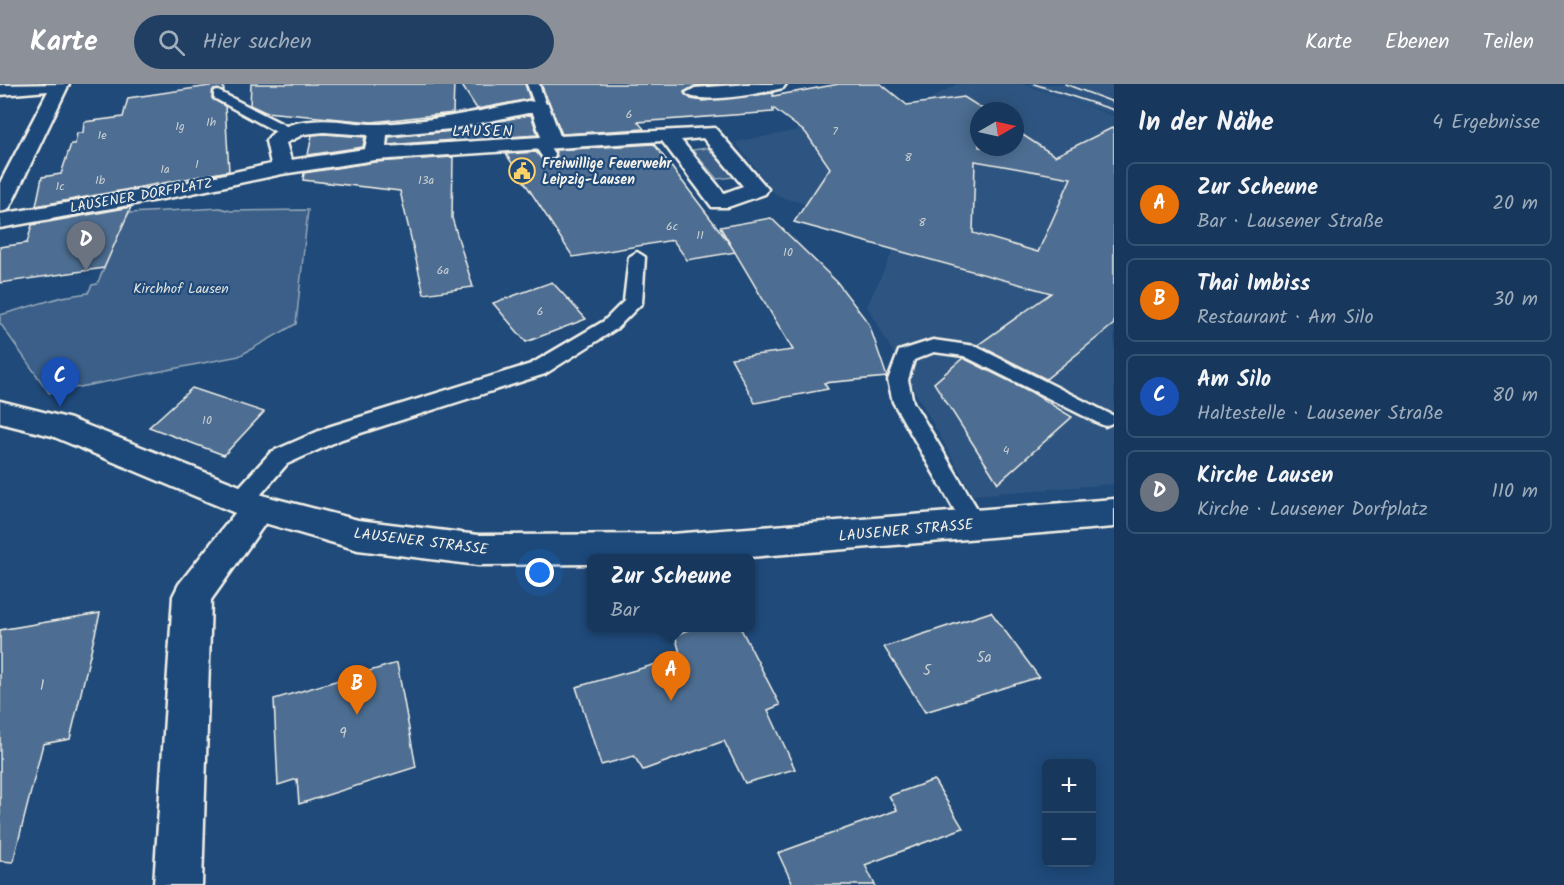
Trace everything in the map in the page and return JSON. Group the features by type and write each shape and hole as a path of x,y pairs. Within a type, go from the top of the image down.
{"street":[{"path":"0,90 60,84"},
{"path":"0,205 60,84"},
{"path":"668,136 720,202 757,189 708,132 692,105 692,97 698,89 747,90 777,84"},
{"path":"282,168 276,141 287,132 303,125 378,130 451,123 511,108 541,108 546,147"},
{"path":"375,154 378,130"},
{"name":"LAUSENER DORFPLATZ","path":"0,221 179,190 282,168 375,154 546,147 708,132"},
{"name":"LAUSENER STRASSE","path":"0,412 60,427 250,504 358,535 478,550 672,549 1114,513"},
{"path":"178,885 192,596 250,504"}],"lane":[{"path":"533,84 541,108"},
{"path":"218,95 287,132"},
{"path":"250,504 279,458 335,433 538,369 601,330 633,303 637,257"},
{"path":"975,525 903,402 898,380 906,356 933,346 968,350 1105,418"}],"shaded area":[{"path":"957,84 1023,84 1114,116 1114,484 973,495 867,306 902,232 777,196 735,142 865,118 927,101"},
{"path":"1027,84 1114,84 1114,114 1086,106"}],"green space":[{"path":"521,113 532,116 535,133 529,136 407,146 396,142 401,138"},
{"path":"708,148 734,177 717,179 692,150"},
{"name":"Kirchhof Lausen","path":"220,208 231,211 308,210 296,324 239,356 49,393 0,323 0,315 62,297 88,293 92,285 97,284 129,213"}],"building":[{"path":"223,84 224,91 213,90 212,98 225,106 229,171 36,206 42,177 61,174 71,144 75,144 77,133 83,133 84,122 123,117 128,98"},
{"path":"251,84 454,84 453,113 372,122 265,112 250,105"},
{"path":"461,84 525,84 530,99 477,109"},
{"path":"541,84 719,84 695,86 684,92 691,99 703,101 773,93 773,96 839,84 881,84 907,105 964,97 972,102 970,102 970,156 1024,156 1024,136 1055,156 1114,127 1114,324 1046,379 978,345 1051,293 794,222 830,168 806,133 773,108 773,112 638,122 644,129 562,134","holes":["975,161 1071,178 1038,252 973,233"]},
{"path":"531,115 538,135 495,138 486,124"},
{"path":"453,131 453,140 388,145 389,137"},
{"path":"312,135 365,137 363,147 308,155"},
{"path":"654,144 736,252 687,260 673,240 573,257 506,154 536,152 543,160 553,160 557,156 555,150"},
{"path":"453,157 452,218 473,287 424,294 400,191 303,180 304,173 375,162"},
{"path":"131,207 104,268 0,283 0,247 27,243 32,225"},
{"path":"771,218 837,282 869,324 887,377 824,383 828,389 755,403 731,358 793,350 720,227"},
{"path":"552,282 586,319 526,342 493,303"},
{"path":"963,358 1031,392 1072,417 998,483 934,383"},
{"path":"192,388 264,412 224,455 149,427"},
{"path":"991,612 1039,677 925,712 884,647"},
{"path":"100,613 70,739 43,744 13,862 0,861 0,630"},
{"path":"683,632 743,632 780,705 768,710 795,769 745,783 724,741 643,770 634,756 601,765 576,687 681,657 675,635"},
{"path":"397,663 416,767 299,804 297,779 278,785 274,699"},
{"path":"934,780 963,828 865,865 875,885 793,885 778,853 897,810 889,796"}],"tram line":[{"path":"1034,84 1114,110"},
{"path":"1065,84 1113,102"}],"place":[{"name":"Freiwillige Feuerwehr Leipzig-Lausen","path":"522,171"},
{"name":"Kirche Lausen","path":"86,271"},
{"name":"Am Silo","path":"60,407"},
{"name":"Zur Scheune","path":"671,701"},
{"name":"Thai Imbiss","path":"357,715"}],"district":[{"name":"LAUSEN","path":"483,131"}]}
